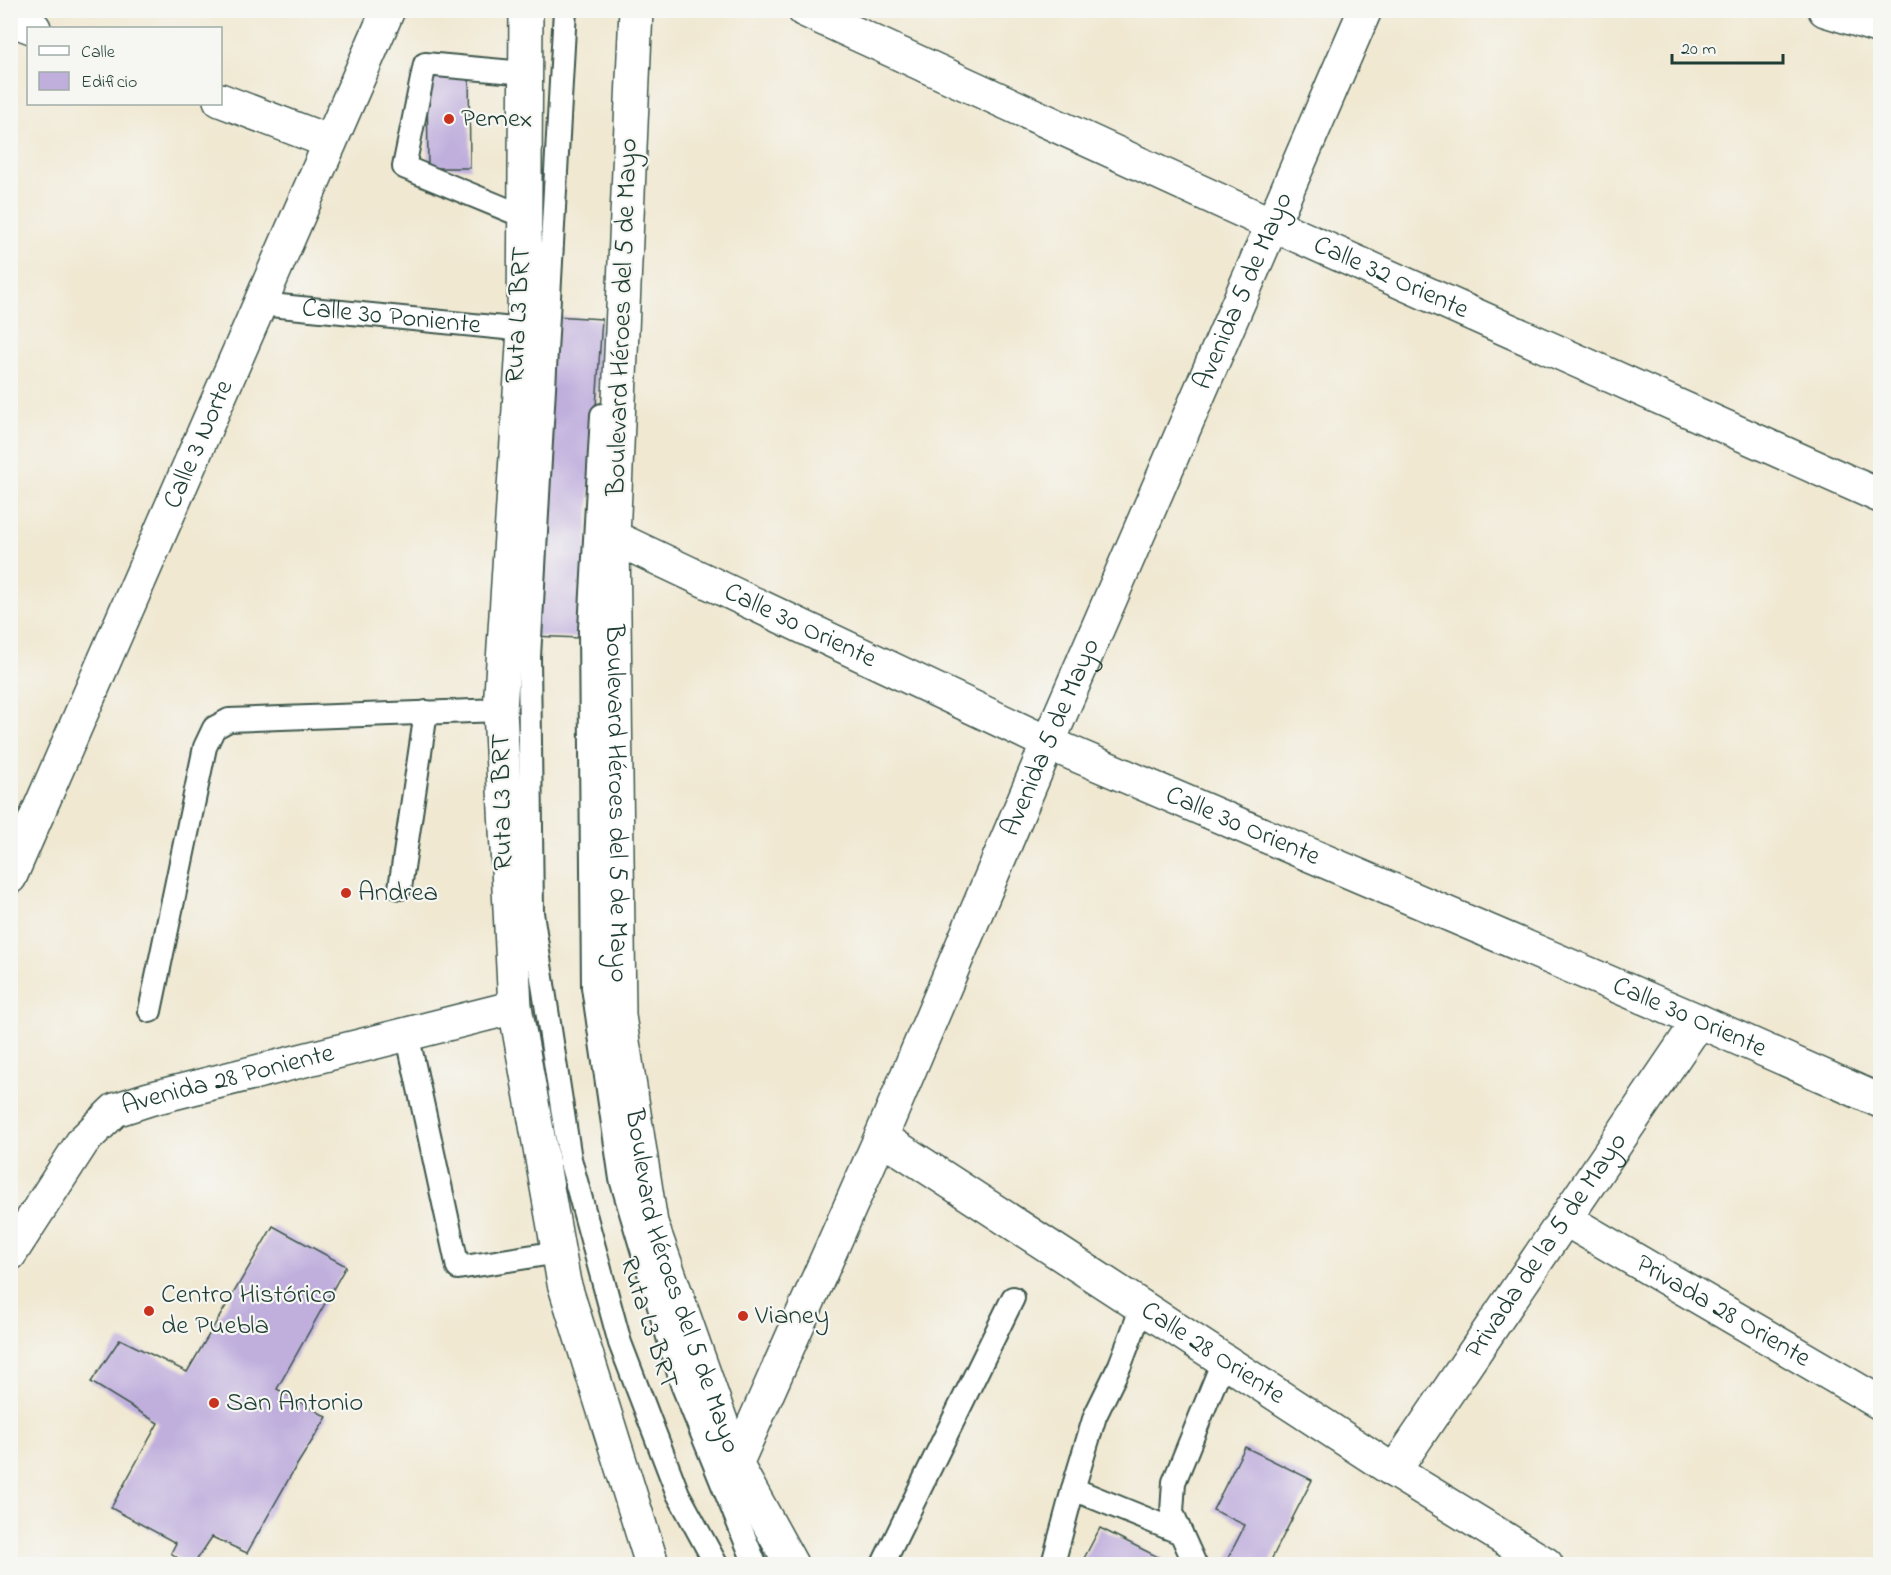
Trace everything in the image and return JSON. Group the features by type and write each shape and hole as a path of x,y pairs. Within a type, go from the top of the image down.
{"street":[{"name":"Calle 3 Norte","path":"10,877 388,10"},
{"path":"526,10 524,330 500,710 515,1007 564,1283 652,1564"},
{"name":"Boulevard Héroes del 5 de Mayo","path":"636,10 613,537 619,1016 651,1223 736,1464 791,1564"},
{"name":"Calle 32 Oriente","path":"804,10 1271,224 1881,496"},
{"name":"Avenida 5 de Mayo","path":"736,1464 881,1137 1048,743 1365,10"},
{"path":"1825,10 1881,27"},
{"path":"10,19 31,27"},
{"path":"222,101 330,142"},
{"name":"Calle 30 Oriente","path":"613,537 1048,743 1881,1101"},
{"name":"Avenida 28 Poniente","path":"10,1254 83,1141 115,1110 149,1099 515,1007"},
{"name":"Privada de la 5 de Mayo","path":"1395,1471 1699,1021"},
{"name":"Calle 28 Oriente","path":"881,1137 1395,1471 1546,1564"},
{"name":"Privada 28 Oriente","path":"1565,1219 1881,1403"},
{"path":"736,1464 810,1564"}],"lane":[{"name":"Ruta L3 BRT","path":"565,10 530,657 532,913 570,1159 620,1343 678,1494 716,1564"},
{"name":"Ruta L3 BRT","path":"624,10 590,629 593,987 621,1179 682,1384 755,1564"},
{"path":"525,73 425,64 404,167 525,217"},
{"name":"Calle 30 Poniente","path":"260,304 524,330"},
{"path":"150,1011 205,747 214,729 229,720 500,710"},
{"path":"399,888 426,712"},
{"path":"407,1033 458,1268 559,1251"},
{"path":"883,1564 1013,1298"},
{"path":"1052,1564 1095,1416 1120,1365 1142,1307"},
{"path":"1195,1564 1172,1512 1174,1482 1224,1359"},
{"path":"1073,1489 1181,1533"}],"building":[{"name":"Pemex","path":"469,69 470,168 428,168 427,70"},
{"path":"554,316 602,319 580,638 532,636"},
{"name":"San Antonio","path":"273,1226 346,1266 277,1389 327,1417 247,1553 212,1537 194,1564 186,1564 171,1553 176,1543 111,1508 158,1423 91,1382 120,1339 187,1372"},
{"path":"1245,1447 1312,1480 1269,1564 1226,1562 1245,1525 1213,1510"},
{"path":"1100,1528 1172,1564 1081,1564"}],"place":[{"name":"Pemex","path":"449,119"},
{"name":"Andrea","path":"346,893"},
{"name":"Centro Histórico de Puebla","path":"149,1311"},
{"name":"Vianey","path":"743,1316"},
{"name":"San Antonio","path":"214,1403"}]}
